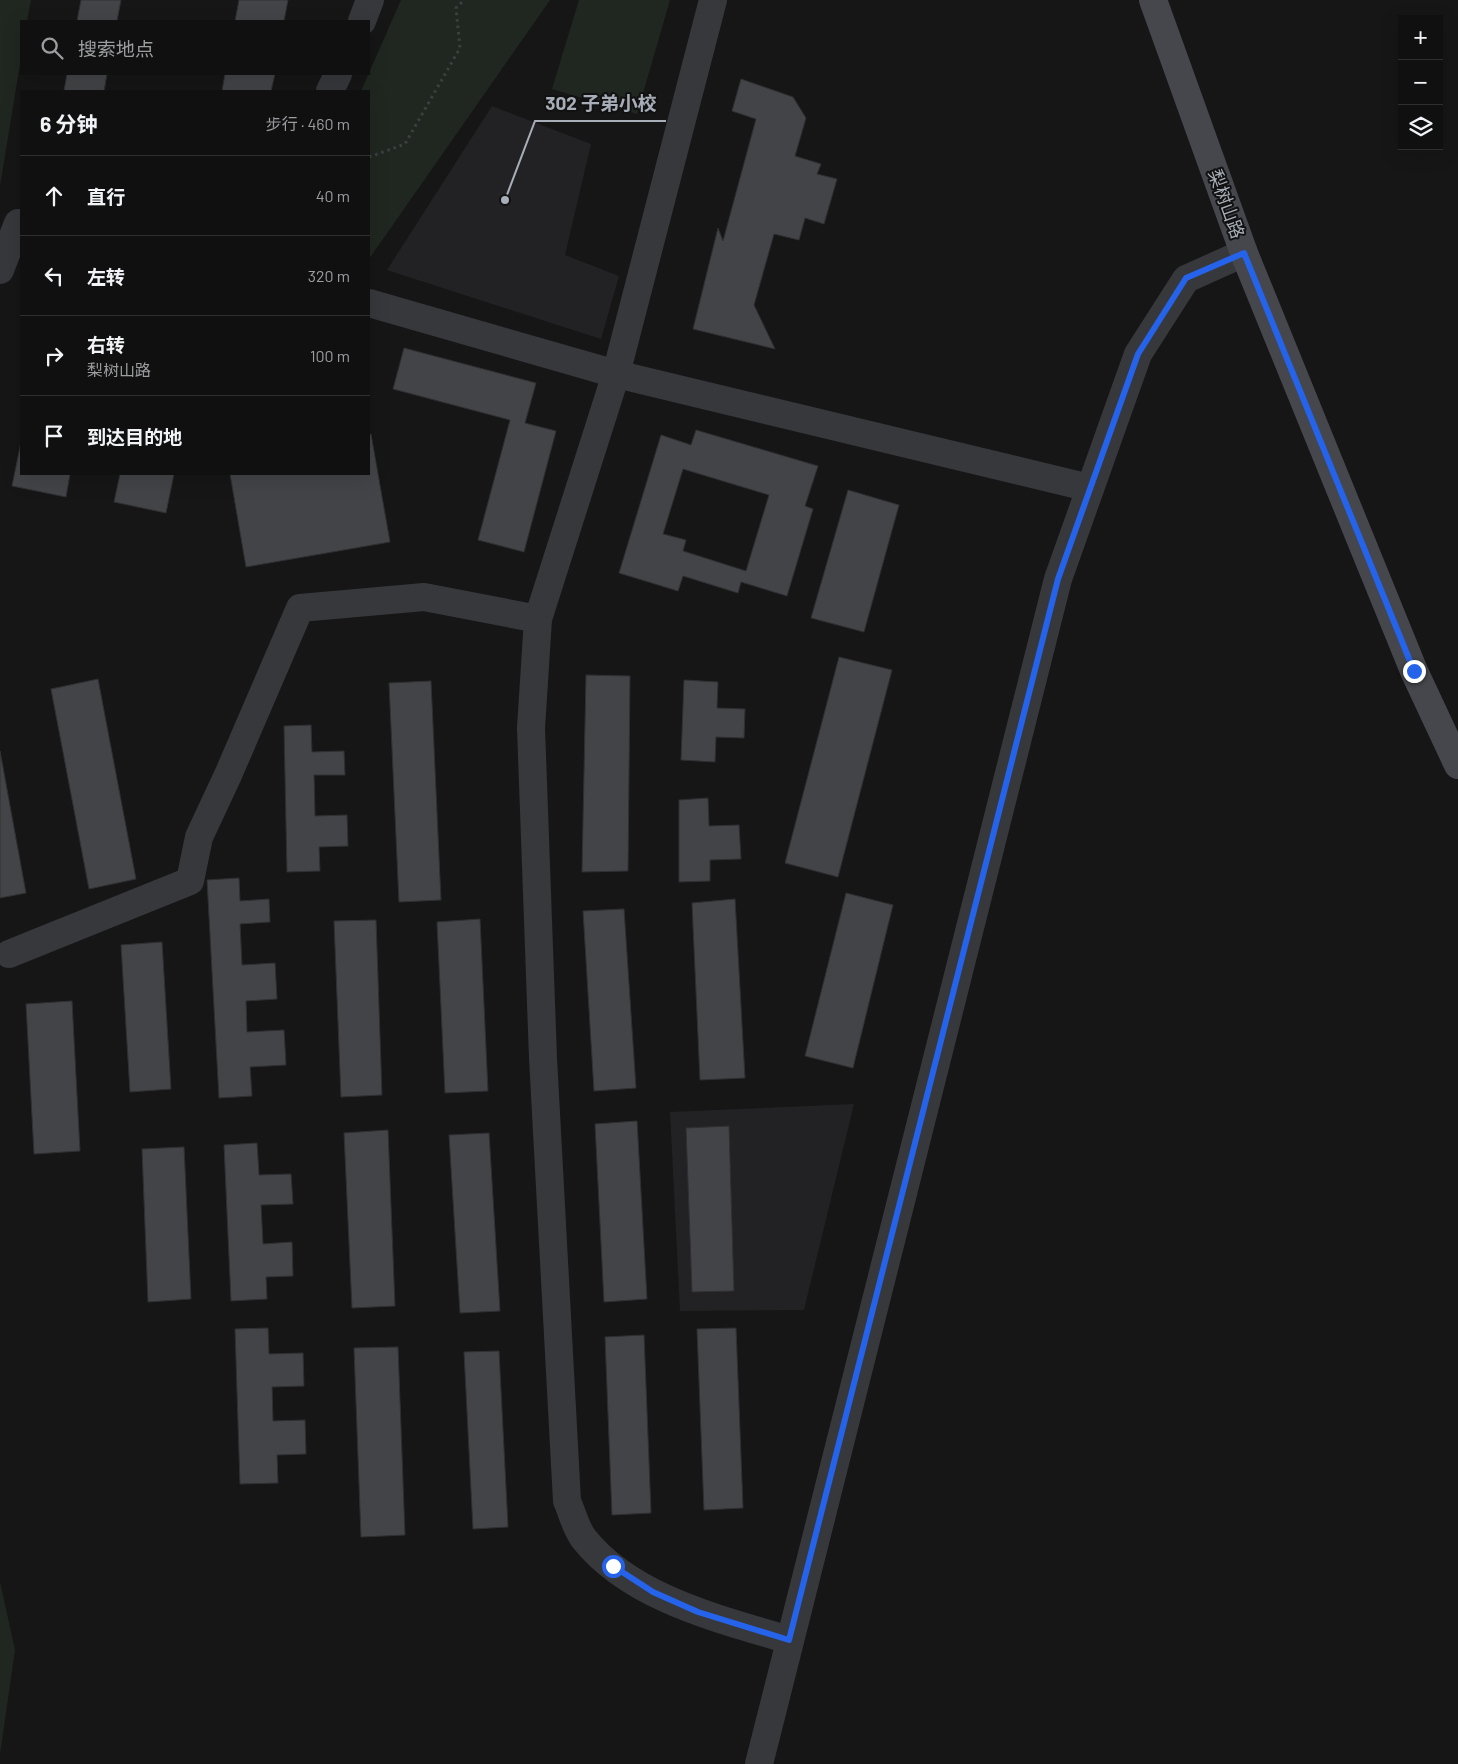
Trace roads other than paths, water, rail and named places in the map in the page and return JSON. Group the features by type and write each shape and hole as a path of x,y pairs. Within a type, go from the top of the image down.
{"main road":[{"name":"梨树山路","path":"1153,0 1244,253 1414,671 1458,765"}],"street":[{"path":"362,20 370,0"},
{"path":"713,0 616,374 538,619 531,728 543,1058 567,1501 584,1538 613,1566 653,1592 698,1612 789,1640"},
{"path":"330,90 338,75"},
{"path":"0,270 18,223 20,223"},
{"path":"759,1764 1058,579 1138,354 1186,278 1244,253"},
{"path":"370,303 616,374 1090,488"},
{"path":"9,954 190,881 199,837 228,775 300,608 424,596 538,619"}],"place":[{"name":"302 子弟小校","path":"505,200"}]}
